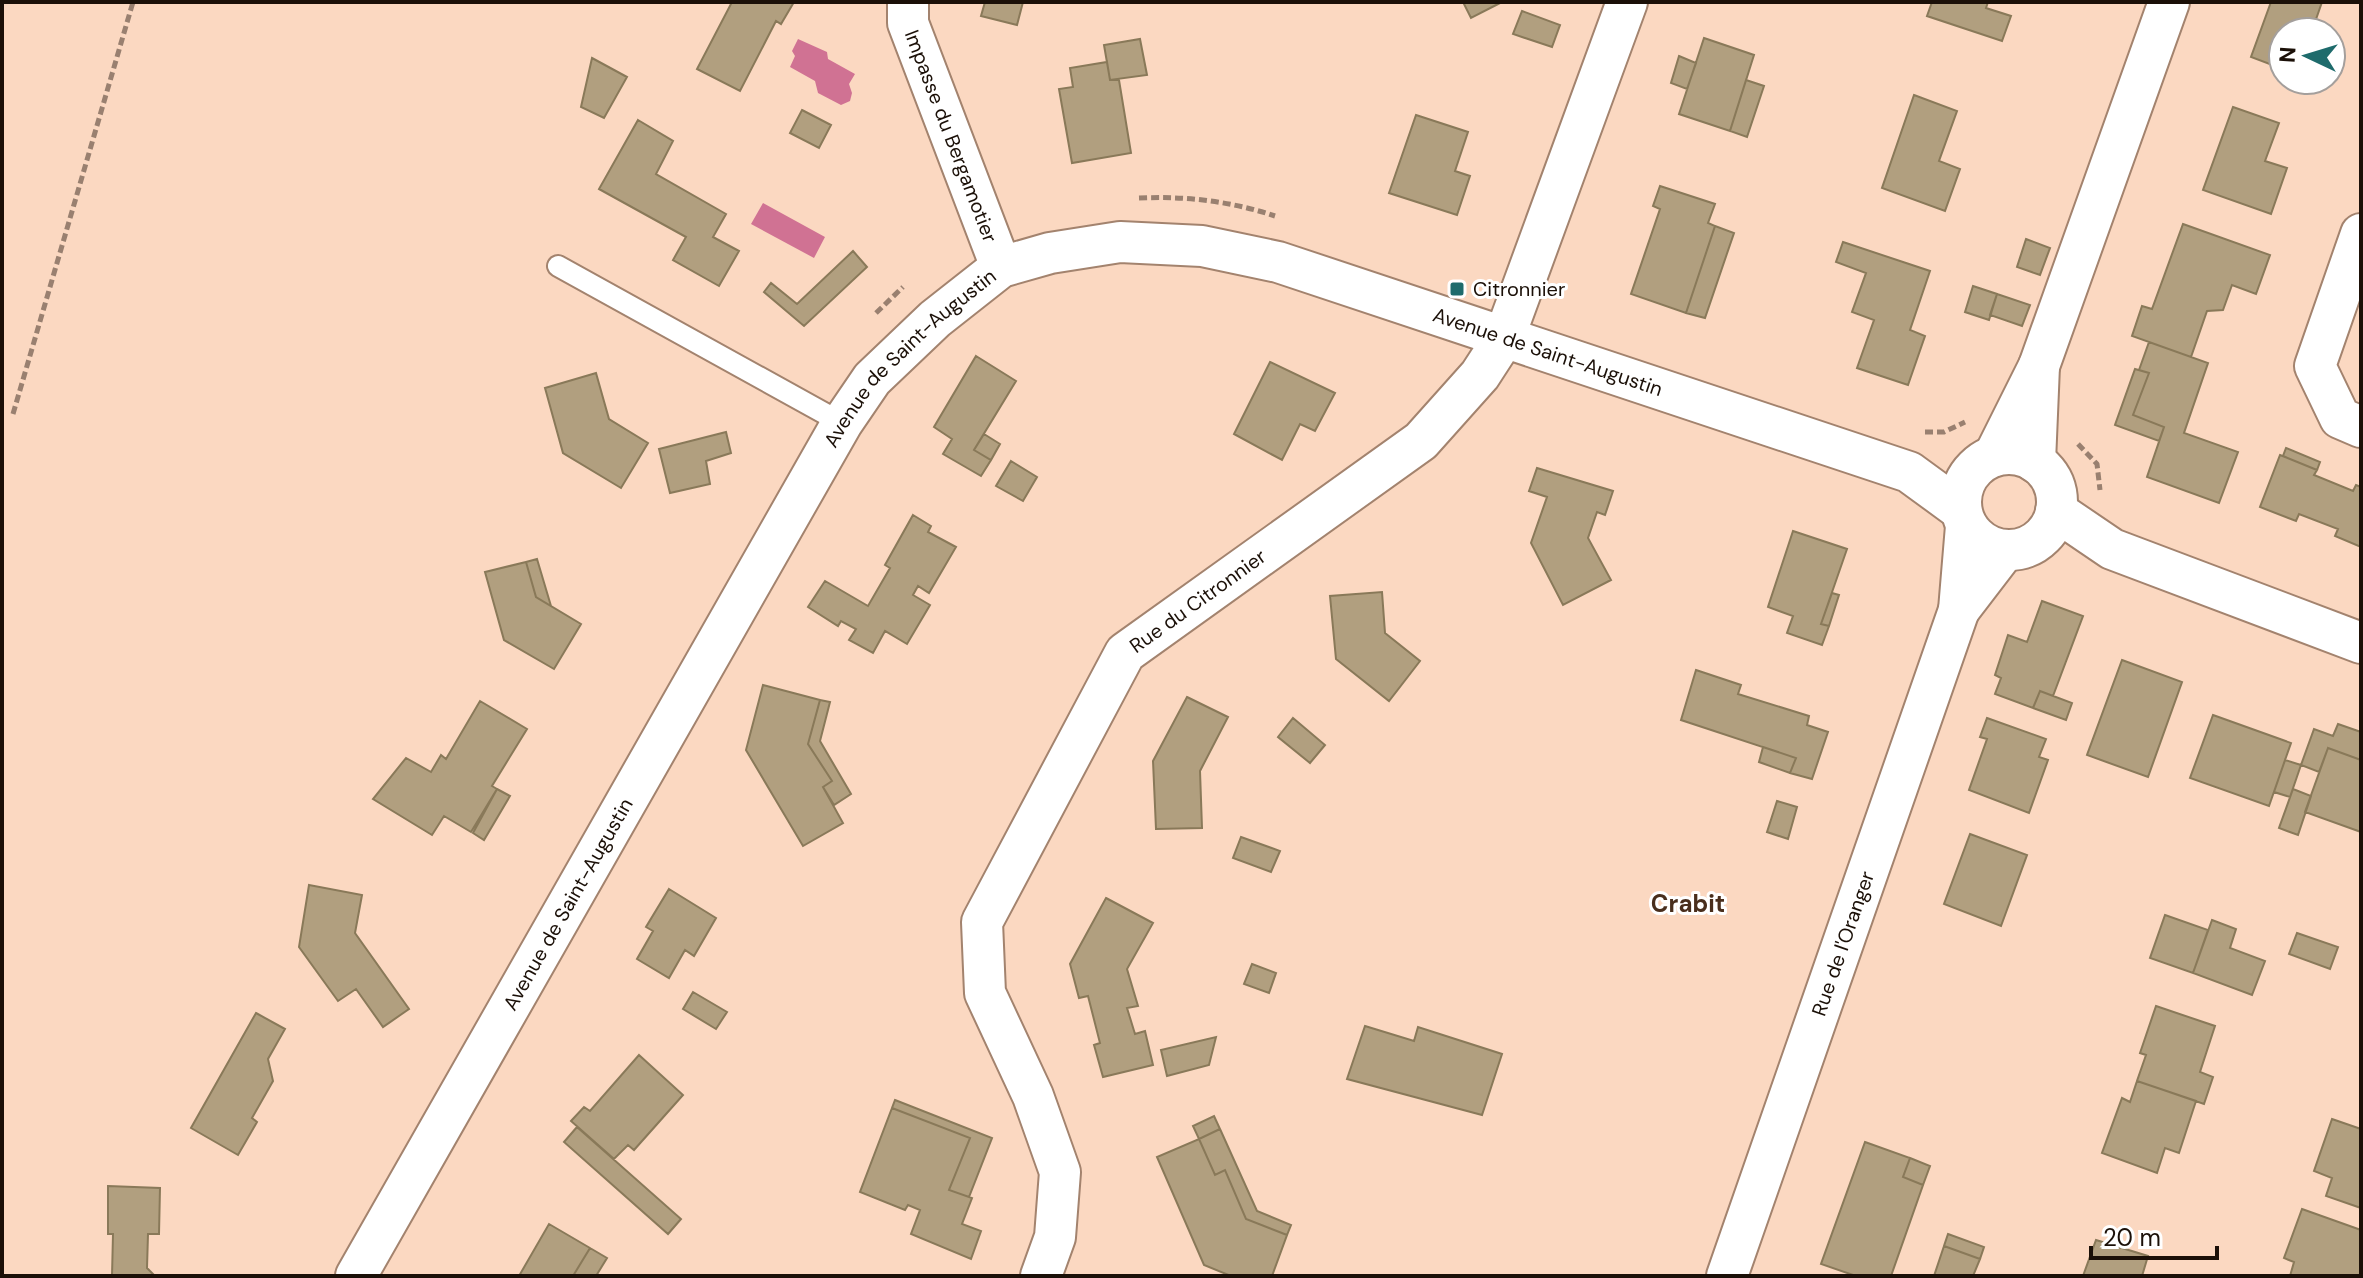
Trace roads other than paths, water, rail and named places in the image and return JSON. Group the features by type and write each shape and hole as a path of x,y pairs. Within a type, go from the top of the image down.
{"street":[{"name":"Impasse du Bergamotier","path":"908,2 908,23 1001,267"},
{"name":"Rue du Citronnier","path":"1041,1276 1055,1237 1060,1172 1033,1096 985,993 982,922 1125,653 1421,441 1480,375 1504,338 1627,2"},
{"path":"2169,2 2010,448 1962,490 1964,518 1985,544 2033,534 2112,549 2361,643"},
{"path":"2361,234 2315,366 2340,418 2361,427"},
{"name":"Avenue de Saint-Augustin","path":"356,1276 842,423 872,379 935,319 1001,267 1050,253 1120,242 1202,246 1278,262 1909,472 1964,518"},
{"name":"Avenue de Saint-Augustin","path":"1909,472 2010,448"},
{"path":"2010,448 2055,489 2033,534"},
{"name":"Rue de l'Oranger","path":"1727,1276 1959,610 1964,518"},
{"name":"Rue de l'Oranger","path":"1959,610 2033,534"}],"lane":[{"path":"558,266 842,423"}],"place":[{"name":"Citronnier","path":"1457,289"}],"district":[{"name":"Crabit","path":"1688,903"}]}
